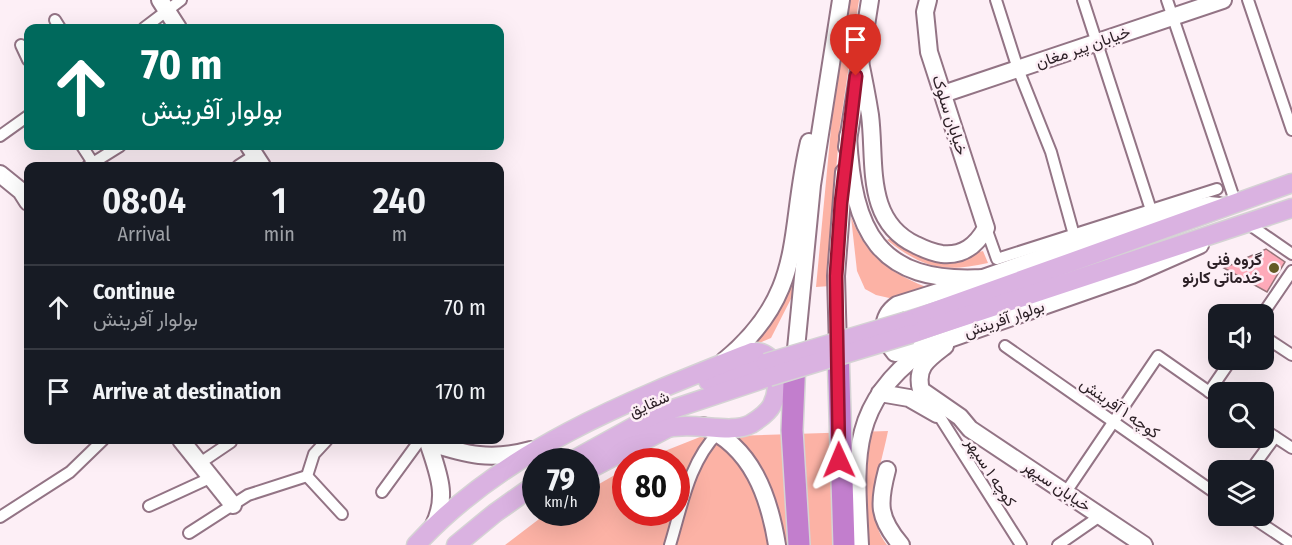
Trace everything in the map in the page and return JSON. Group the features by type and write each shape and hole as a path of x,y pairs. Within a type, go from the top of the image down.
{"highway":[{"path":"838,348 839,460 844,545"},
{"path":"795,359 792,430 799,545"}],"main road":[{"path":"795,359 812,185 841,0"},
{"path":"838,348 836,276 848,136 870,0"},
{"name":"خیابان سلوک","path":"928,0 926,12 929,52 986,228"},
{"name":"خیابان پیر مغان","path":"943,94 1223,0"},
{"path":"164,5 176,24"},
{"path":"859,57 870,116 873,179 883,215 902,237 940,254 968,250 978,243 986,228"},
{"path":"721,364 762,325 782,289 794,244 802,171 810,138 827,93"},
{"path":"848,136 852,192 873,238 899,264 927,276 959,279 983,278 1158,217 1209,205 1232,205"},
{"path":"0,174 21,190 24,195"},
{"name":"بولوار آفرینش","path":"909,327 1292,183"},
{"name":"بولوار آفرینش","path":"909,327 1292,208"},
{"name":"بولوار آفرینش","path":"983,278 897,305 889,311 885,319 884,333 895,353 904,354 931,345 1163,263 1247,223"},
{"path":"767,370 909,327"},
{"name":"خیابان سپهر","path":"963,333 924,361 918,377 921,390 960,417 970,429 1144,545"},
{"path":"860,545 857,465 863,426 880,393 897,372 931,345"},
{"path":"553,448 618,406 752,352 761,351 769,355 775,365 777,394 771,407 749,425 734,428 683,424 668,428 600,464"},
{"name":"شقایق","path":"557,448 649,402 767,370"},
{"name":"شقایق","path":"595,448 655,415 767,370"},
{"name":"خیابان سپهر","path":"880,393 909,398 955,425 970,429"},
{"path":"700,425 718,433 748,460 760,484 774,525 777,545"},
{"path":"185,444 233,506"},
{"path":"426,444 441,489 442,510 433,527"},
{"path":"438,444 475,455 522,458"},
{"name":"شقایق","path":"416,545 433,527 475,492 522,466"},
{"name":"شقایق","path":"422,545 522,469"},
{"path":"887,470 881,492 880,510 887,529 901,545"},
{"path":"456,545 522,494"},
{"path":"495,513 522,501"}],"street":[{"path":"147,24 164,5 181,0"},
{"path":"996,0 1018,69 1051,152 1074,235"},
{"path":"1083,0 1151,210"},
{"path":"1167,0 1232,205"},
{"path":"1248,0 1292,130"},
{"path":"21,45 24,51"},
{"path":"0,136 24,119"},
{"path":"96,162 114,150"},
{"path":"986,228 997,259 1217,189"},
{"path":"1247,223 1292,254"},
{"path":"1270,304 1292,271"},
{"path":"1274,343 1292,355"},
{"name":"کوچه ۱ آفرینش","path":"1005,345 1208,488"},
{"path":"1066,492 1158,356 1208,391"},
{"name":"کوچه ۱ سپهر","path":"938,414 1021,545"},
{"path":"670,545 696,464 703,448 718,433"},
{"path":"1258,460 1275,437 1292,448"},
{"path":"0,517 70,472 99,444"},
{"path":"200,463 228,444"},
{"path":"307,476 314,454 323,444"},
{"path":"382,492 422,444"},
{"path":"189,533 248,495 307,476"},
{"path":"307,476 342,514"},
{"path":"148,506 210,478"},
{"path":"1058,545 1100,516"},
{"path":"1265,526 1292,544"}],"shaded area":[{"path":"850,0 859,0 840,125 834,226 845,285 816,287 832,118"},
{"path":"804,180 796,289 771,338 750,347 776,317 791,279"},
{"path":"851,217 871,253 900,275 926,287 898,300 876,295 865,289 857,271"},
{"path":"891,238 916,251 935,257 955,257 983,251 988,263 958,268 934,266 912,257 887,240"},
{"path":"888,431 874,505 880,533 887,545 505,545 530,526 600,526 600,483 612,477 612,526 690,526 690,448 672,448 700,437"}],"building":[{"path":"1266,249 1285,262 1267,292 1224,268"}],"place":[{"name":"گروه فنی خدماتی کارنو","path":"1274,268"}],"route":[{"path":"839,460 836,276 841,203 856,76"}]}
